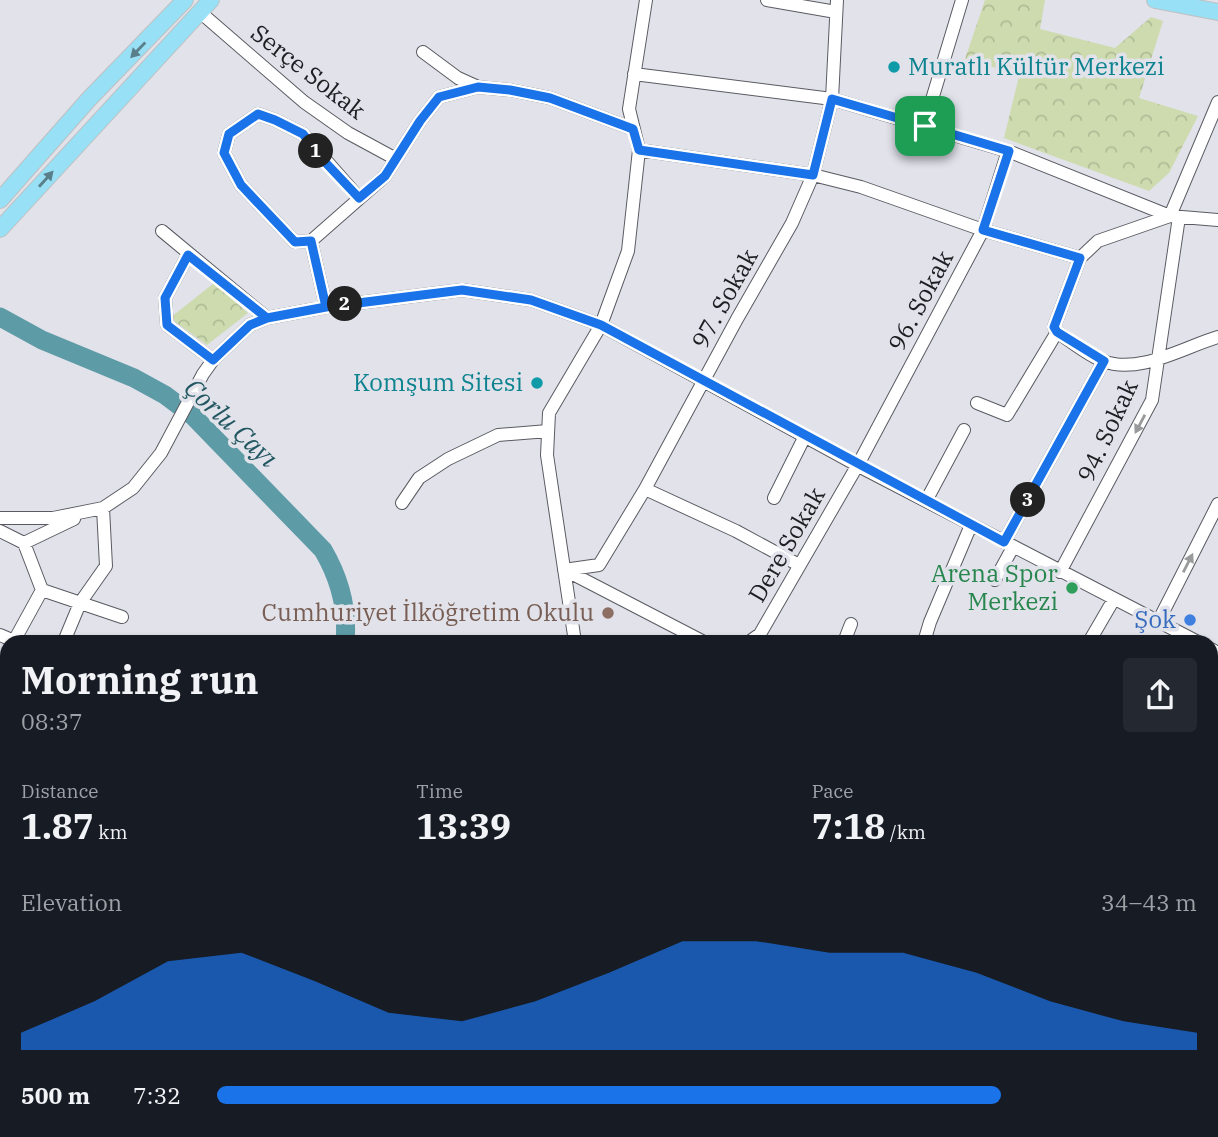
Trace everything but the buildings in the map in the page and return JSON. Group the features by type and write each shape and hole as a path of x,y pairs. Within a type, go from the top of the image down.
{"main road":[{"path":"0,200 89,99 185,0"},
{"path":"1155,0 1218,12"},
{"path":"0,229 206,6"}],"street":[{"path":"574,635 547,456 549,413 601,325 628,251 639,150 629,109 646,0"},
{"path":"767,0 837,6"},
{"path":"925,126 962,0"},
{"name":"Serçe Sokak","path":"206,6 304,102 348,133 396,159"},
{"name":"97. Sokak","path":"564,570 599,565 645,489 792,223 813,175 832,99 837,6"},
{"path":"423,52 458,78 478,87 550,98 633,129"},
{"path":"634,74 832,99 1009,151 1174,217 1218,220"},
{"path":"359,198 303,134 275,120 258,114 229,134 224,153 241,185 295,242 311,241 385,176 420,121 439,97 478,87"},
{"name":"94. Sokak","path":"1060,572 1152,400 1174,217 1218,102"},
{"path":"639,150 813,175 861,187 983,230 1080,258"},
{"name":"96. Sokak","path":"858,465 983,230 1009,151"},
{"path":"977,403 1007,415 1055,330 1080,258 1098,242 1174,217"},
{"path":"162,231 267,318"},
{"path":"311,241 326,307"},
{"path":"188,255 165,298 167,325 213,360"},
{"path":"24,542 98,509 133,488 161,453 213,360 250,325 267,318 326,307 462,290 531,300 601,325 858,465 1184,635"},
{"path":"1055,330 1104,361 1130,365 1159,359 1218,337"},
{"path":"995,580 1009,545 1104,361"},
{"path":"926,501 964,430"},
{"path":"402,502 419,478 448,459 498,435 548,431"},
{"path":"774,498 805,436"},
{"name":"Dere Sokak","path":"758,635 858,465"},
{"path":"645,489 736,531 799,565"},
{"path":"1158,622 1218,504"},
{"path":"0,518 53,518 98,509"},
{"path":"67,635 80,603 106,566 98,509"},
{"path":"926,635 971,525"},
{"path":"0,531 24,542 42,590 17,635"},
{"path":"564,570 690,635"},
{"path":"42,590 122,617"},
{"path":"1093,635 1114,599"},
{"path":"847,635 851,624"}],"green space":[{"path":"985,0 1045,0 1040,29 1115,48 1151,17 1163,21 1139,98 1198,116 1169,173 1149,191 1004,138 1019,76 965,59"},
{"path":"214,283 248,313 207,345 170,318"}],"waterway":[{"name":"Çorlu Çayı","path":"0,317 42,340 134,378 165,395 193,416 323,550 342,594 345,635"}],"place":[{"name":"Muratlı Kültür Merkezi","path":"894,67"},
{"name":"Komşum Sitesi","path":"537,383"},
{"name":"Arena Spor Merkezi","path":"1072,588"},
{"name":"Cumhuriyet İlköğretim Okulu","path":"608,613"},
{"name":"Şok","path":"1190,620"}],"route":[{"path":"925,126 832,99 813,175 639,150 633,129 550,98 478,87 439,97 420,121 385,176 359,198 303,134 258,114 229,134 224,153 241,185 295,242 311,241 326,307 267,318 250,325 213,360 167,325 165,298 188,255 267,318 326,307 462,290 531,300 601,325 1004,542 1104,361 1057,332 1054,327 1080,258 983,230 1009,151 925,126"}]}
